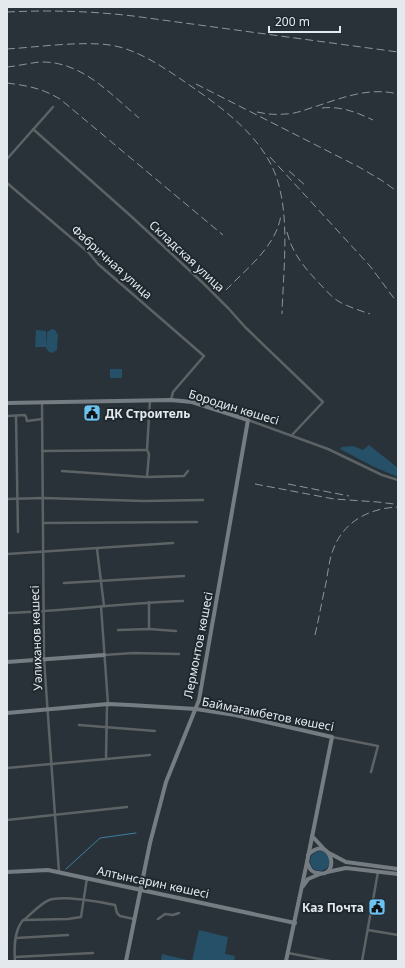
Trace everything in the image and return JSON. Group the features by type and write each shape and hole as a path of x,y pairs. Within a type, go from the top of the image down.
{"street":[{"path":"7,159 53,107"},
{"name":"Складская улица","path":"33,129 132,217 203,283 265,347 323,402 292,435"},
{"name":"Фабричная улица","path":"7,183 89,253 98,264 204,356 172,392 171,400"},
{"path":"147,477 149,454 146,450 150,400"},
{"name":"Бородин көшесі","path":"7,403 150,400 192,402 292,435 328,449 382,475 398,480"},
{"name":"Уәлиханов көшесі","path":"42,403 44,660 59,872"},
{"path":"7,416 26,416 27,421 42,420"},
{"path":"16,416 18,532"},
{"name":"Лермонтов көшесі","path":"126,961 140,890 166,782 196,709 200,692 248,420"},
{"path":"42,451 146,450"},
{"path":"62,471 147,477 184,476 188,470"},
{"path":"7,499 43,498 144,501 203,500"},
{"path":"43,523 197,522"},
{"path":"7,554 172,543"},
{"path":"97,548 103,606 107,705 106,759"},
{"path":"64,583 184,576"},
{"path":"7,613 43,612 149,602 183,601"},
{"path":"149,602 149,629"},
{"path":"118,630 149,629 176,631"},
{"path":"7,662 133,653 179,654"},
{"name":"Баймағамбетов көшесі","path":"7,713 130,704 196,709 235,715 378,746 371,772"},
{"path":"79,725 155,731"},
{"path":"286,961 332,737"},
{"path":"7,768 150,755"},
{"path":"7,820 127,807"},
{"path":"312,836 324,850 337,859 346,862 398,869"},
{"path":"308,855 313,850 324,850"},
{"path":"326,872 331,867 332,860 329,853"},
{"path":"307,862 309,868 314,873 321,874"},
{"path":"302,886 308,879 326,872 346,868 398,874"},
{"name":"Алтынсарин көшесі","path":"7,872 48,870 295,923"},
{"path":"362,961 378,872"},
{"path":"24,920 79,918 82,916 87,878"},
{"path":"15,961 18,926 48,900 84,900 115,905 120,916 135,919"},
{"path":"158,919 164,914 179,914"},
{"path":"368,930 398,935"},
{"path":"16,938 68,934"},
{"path":"15,957 93,953"},
{"path":"288,953 313,959 330,961"}],"shaded area":[{"path":"52,329 55,330 58,335 57,350 52,353 46,348 47,332"},
{"path":"36,330 46,331 46,347 35,347"},
{"path":"110,369 122,369 122,378 110,378"},
{"path":"369,445 398,468 398,477 374,467 340,449 342,447 353,446 363,450"},
{"path":"320,851 327,854 330,861 327,868 320,871 313,868 310,861 313,854"},
{"path":"199,930 228,937 225,954 235,956 234,961 192,961"},
{"path":"162,954 192,961 161,961"}],"waterway":[{"path":"66,869 100,838 136,833"}],"railway":[{"path":"7,12 70,11 117,14 398,52"},
{"path":"7,49 85,44 120,47 149,59 168,70 230,115 256,141 275,172 280,190 283,204 285,235 282,314"},
{"path":"7,67 40,62 55,63 69,67 94,80 139,118"},
{"path":"7,83 35,88 60,99 223,235"},
{"path":"196,84 359,167 398,192"},
{"path":"257,112 267,114 289,114 337,99 367,92 388,92 398,94"},
{"path":"322,108 348,110 373,120"},
{"path":"270,157 370,266 396,301"},
{"path":"289,171 306,186"},
{"path":"226,290 267,247 278,227 281,215"},
{"path":"287,232 292,247 299,259 308,271 335,299 370,314"},
{"path":"255,484 334,499 394,504"},
{"path":"288,484 349,496"},
{"path":"315,635 330,558 337,540 350,524 358,518 377,510 398,507"}],"place":[{"name":"ДК Строитель","path":"92,413"},
{"name":"Каз Почта","path":"377,907"}]}
